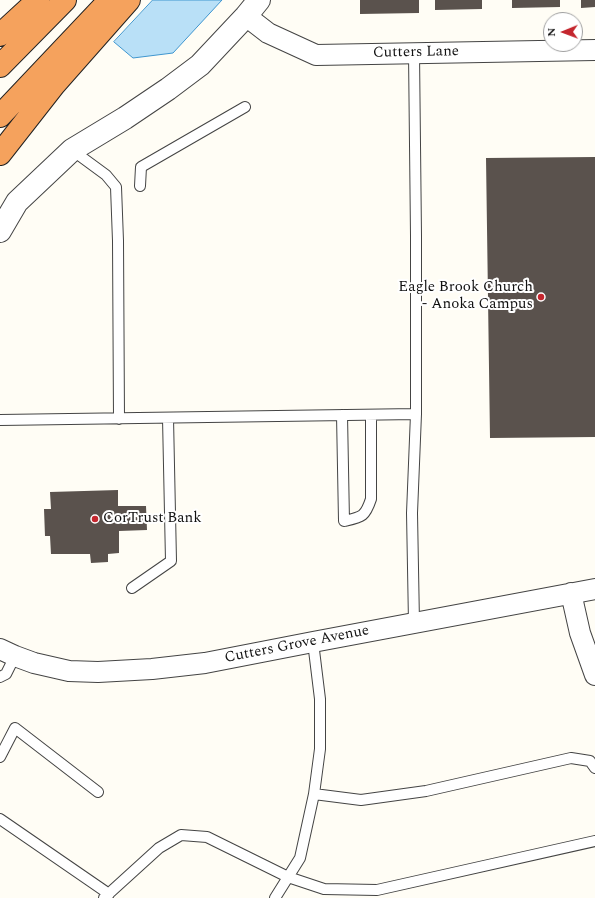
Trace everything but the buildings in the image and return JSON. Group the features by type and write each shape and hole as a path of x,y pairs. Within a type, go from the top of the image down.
{"highway":[{"path":"0,35 38,0"},
{"path":"0,66 65,0"},
{"path":"0,116 110,0"},
{"path":"0,154 54,85 128,0"}],"street":[{"name":"Cutters Lane","path":"253,8 268,33 316,55 595,50"},
{"path":"0,231 17,202 72,150 125,118 200,65 253,8"},
{"name":"Cutters Grove Avenue","path":"7,653 34,663 69,671 98,672 152,669 205,663 595,589"},
{"path":"571,594 585,652 595,675"}],"lane":[{"path":"414,53 416,236 416,414 412,513 414,623"},
{"path":"140,186 141,167 245,107"},
{"path":"72,150 106,175 116,187 118,241 119,419"},
{"path":"0,420 416,414"},
{"path":"342,415 344,521 360,518 367,510 371,499 371,415"},
{"path":"132,588 171,561 168,418"},
{"path":"275,898 300,858 314,794 320,749 320,699 313,642"},
{"path":"0,677 6,674 7,653"},
{"path":"0,757 15,728 98,792"},
{"path":"314,794 361,800 426,791 571,758 590,761 595,768"},
{"path":"0,819 106,896 160,848 181,835 207,837 288,877 324,889 377,890 595,841"}],"water":[{"path":"153,0 222,0 173,53 133,58 114,42"}],"place":[{"name":"Eagle Brook Church - Anoka Campus","path":"541,297"},
{"name":"CorTrust Bank","path":"95,519"}]}
